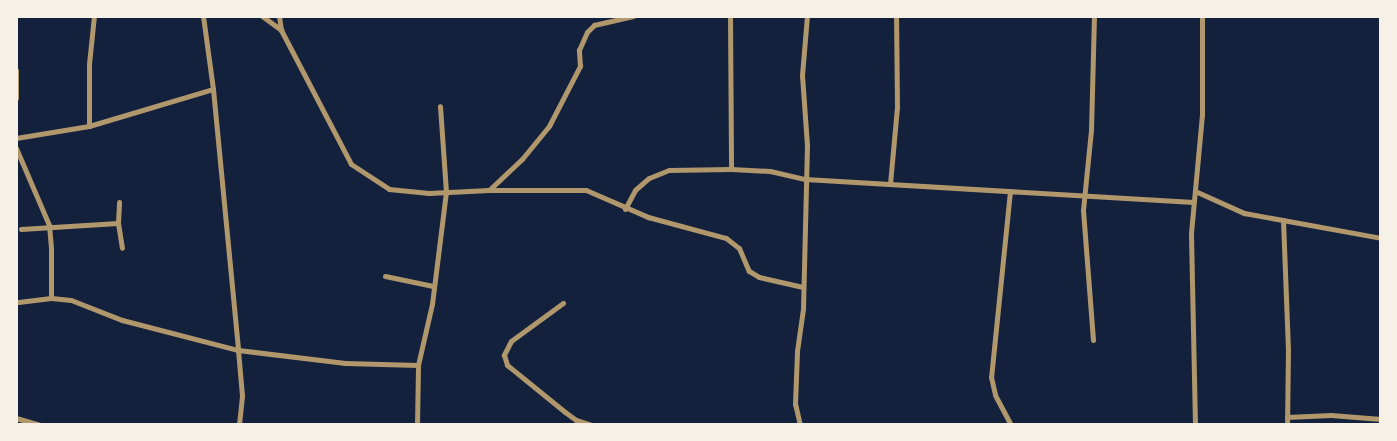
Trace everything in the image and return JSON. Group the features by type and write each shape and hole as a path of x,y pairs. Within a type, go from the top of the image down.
{"street":[{"path":"89,126 89,64 94,16"},
{"path":"202,16 213,89 238,350 242,396 240,425"},
{"path":"262,16 281,30"},
{"path":"279,16 281,30 351,164 389,189 446,192 586,190 625,209 726,238 739,248 749,271 759,277 803,287"},
{"path":"489,190 522,159 550,126 580,66 579,50 587,32 594,25 633,16"},
{"path":"730,16 731,169"},
{"path":"800,425 795,404 796,351 803,287 806,113 802,75 806,58 807,16"},
{"path":"890,184 897,107 896,16"},
{"path":"1093,340 1084,193 1092,130 1094,16"},
{"path":"1195,425 1191,233 1202,115 1202,16"},
{"path":"16,70 16,98"},
{"path":"16,138 89,126 213,89"},
{"path":"417,425 418,365 429,321 446,192 440,106"},
{"path":"16,148 49,225 51,298"},
{"path":"625,209 635,190 648,178 668,170 731,169 770,170 805,178 1010,192 1084,193 1193,202"},
{"path":"1195,191 1230,209 1381,238"},
{"path":"1010,192 991,377 995,395 1011,425"},
{"path":"119,202 118,223 122,248"},
{"path":"1283,220 1286,425"},
{"path":"21,229 49,225 118,223"},
{"path":"385,276 433,286"},
{"path":"16,302 51,298 71,300 122,320 238,350 327,361 418,365"},
{"path":"563,304 511,341 504,356 506,365 575,422 591,425"},
{"path":"1287,417 1318,415 1381,419"},
{"path":"16,418 40,425"}]}
